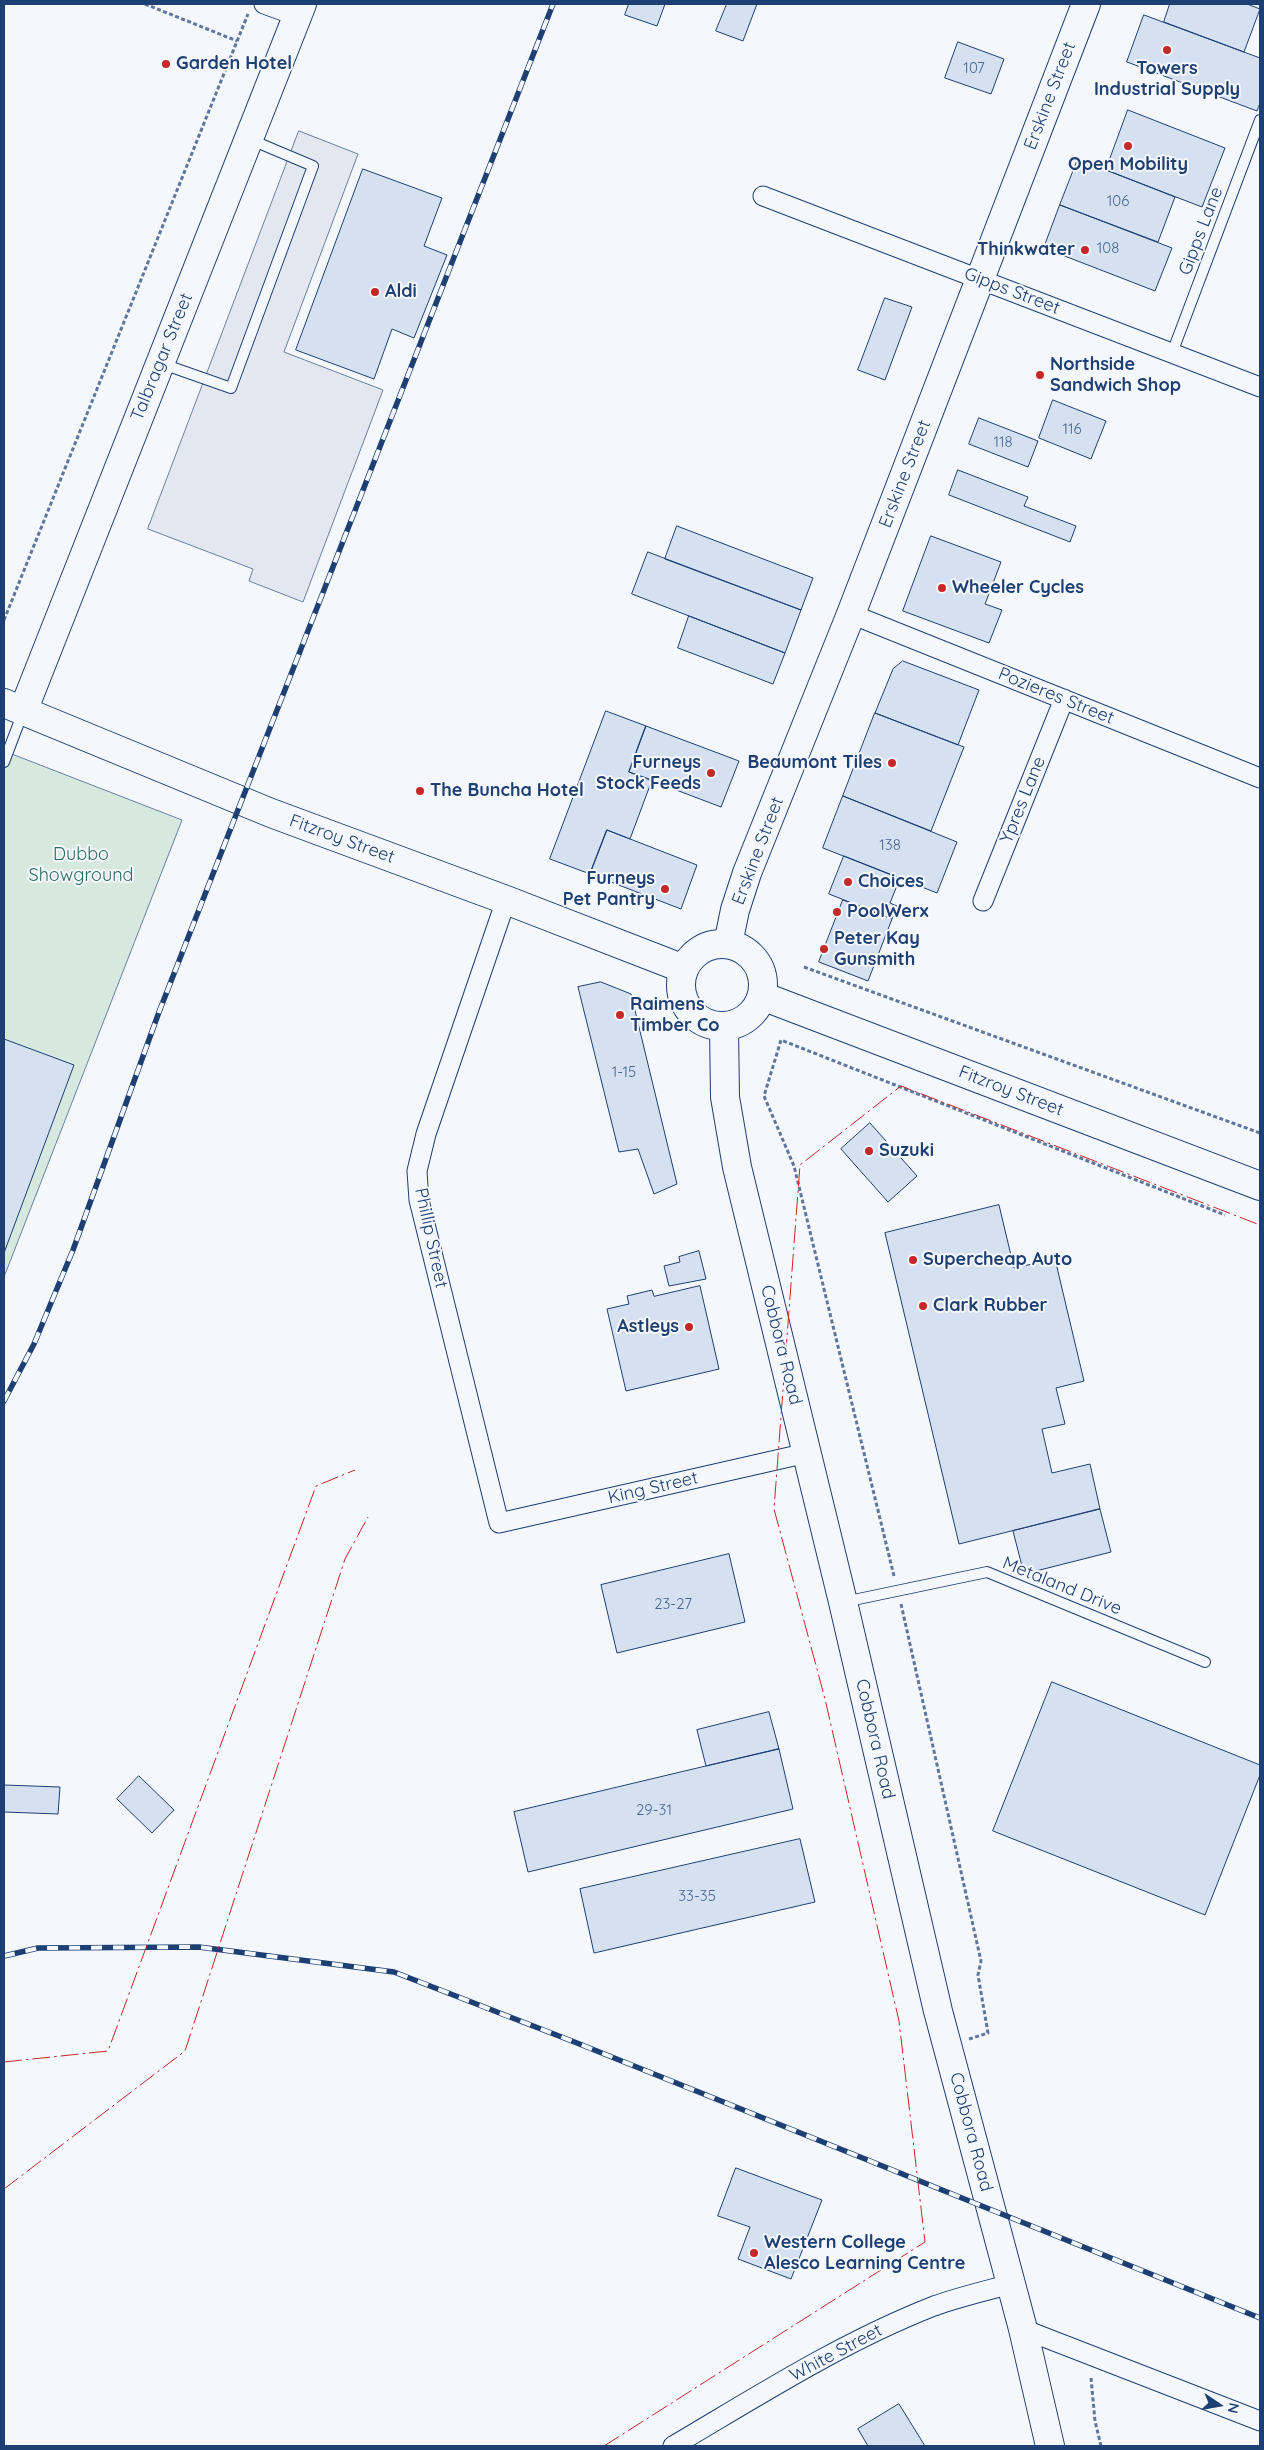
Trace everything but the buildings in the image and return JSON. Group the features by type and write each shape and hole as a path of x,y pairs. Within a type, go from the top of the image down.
{"main road":[{"name":"Erskine Street","path":"728,944 735,910 747,873 851,614 1086,4"},
{"name":"Talbragar Street","path":"14,707 160,363 299,10"},
{"name":"Fitzroy Street","path":"14,707 271,813 506,900 684,969"},
{"path":"728,944 739,948 756,963 763,985 762,996 748,1018 736,1024 724,1027 704,1022 688,1009 682,996 680,982 684,969 691,957 702,949 714,945 728,944"},
{"name":"Fitzroy Street","path":"762,996 1260,1186"},
{"name":"Cobbora Road","path":"724,1027 725,1097 737,1167 843,1602 947,2046 1023,2329 1050,2446"}],"street":[{"path":"257,8 299,10"},
{"name":"Gipps Street","path":"763,196 1260,387"},
{"name":"Pozieres Street","path":"851,614 1260,778"},
{"name":"Ypres Lane","path":"983,901 1064,699"},
{"name":"Phillip Street","path":"499,1523 419,1200 417,1171 426,1134 506,900"},
{"name":"King Street","path":"499,1523 807,1453"},
{"name":"White Street","path":"673,2446 835,2351 870,2334 936,2306 1011,2284"},
{"path":"1023,2329 1260,2421"}],"lane":[{"name":"Gipps Lane","path":"1172,353 1260,120"},
{"path":"160,363 231,388 313,166 248,139"},
{"path":"4,762 14,707"},
{"name":"Metaland Drive","path":"843,1602 987,1572 1205,1662"}],"path":[{"path":"145,4 236,41"},
{"path":"4,620 236,41 257,8"},
{"path":"804,968 1260,1133"},
{"path":"947,2046 988,2033 978,1975 982,1961 898,1591 794,1166 764,1096 781,1040 1225,1215"},
{"path":"1089,2354 1096,2421 1101,2446"}],"green space":[{"name":"Dubbo Showground","path":"4,751 182,820 4,1277"}],"shaded area":[{"path":"299,131 358,154 284,352 383,390 303,602 249,581 253,569 148,529"}],"railway":[{"path":"4,1401 34,1344 73,1250 159,1012 553,4"},
{"path":"4,1956 38,1948 199,1947 394,1972 577,2043 1260,2318"}],"power":[{"path":"604,2446 925,2242 899,2021 825,1699 774,1509 800,1165 901,1086 1260,1225"},
{"path":"4,2062 108,2051 316,1486 355,1470"},
{"path":"4,2189 185,2051 345,1559 368,1517"}],"place":[{"name":"Towers Industrial Supply","path":"1167,50"},
{"name":"Garden Hotel","path":"166,64"},
{"name":"Open Mobility","path":"1128,146"},
{"name":"Thinkwater","path":"1085,250"},
{"name":"Aldi","path":"375,292"},
{"name":"Northside Sandwich Shop","path":"1040,375"},
{"name":"Wheeler Cycles","path":"942,588"},
{"name":"Beaumont Tiles","path":"892,763"},
{"name":"Furneys Stock Feeds","path":"711,773"},
{"name":"The Buncha Hotel","path":"420,791"},
{"name":"Choices","path":"848,882"},
{"name":"Furneys Pet Pantry","path":"665,889"},
{"name":"PoolWerx","path":"837,912"},
{"name":"Peter Kay Gunsmith","path":"824,949"},
{"name":"Raimens Timber Co","path":"620,1015"},
{"name":"Suzuki","path":"869,1151"},
{"name":"Supercheap Auto","path":"913,1260"},
{"name":"Clark Rubber","path":"923,1306"},
{"name":"Astleys","path":"689,1327"},
{"name":"Western College Alesco Learning Centre","path":"754,2253"}]}
